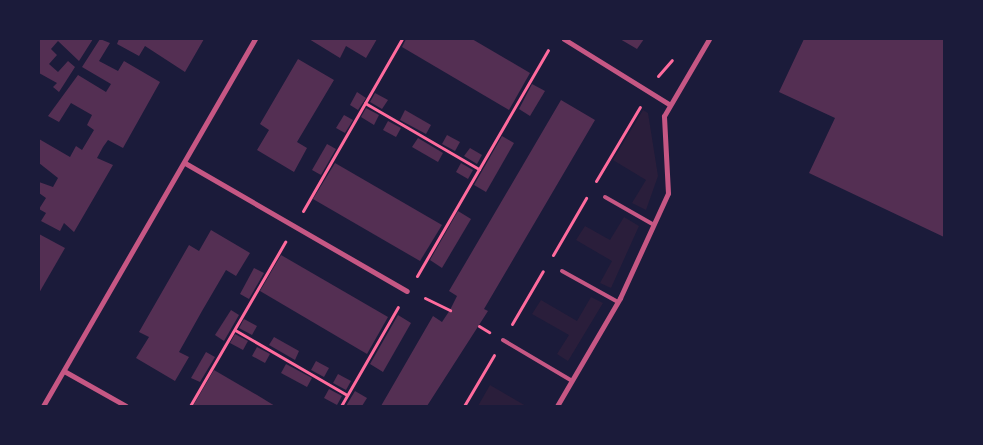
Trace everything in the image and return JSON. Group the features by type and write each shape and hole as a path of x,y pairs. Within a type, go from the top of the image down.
{"street":[{"path":"43,406 256,39"},
{"path":"564,39 669,104"},
{"path":"557,406 618,302 654,225 671,180 664,129 669,104 708,39"},
{"path":"184,163 408,291"},
{"path":"64,371 126,406"}],"lane":[{"path":"605,197 654,225"},
{"path":"562,271 618,302"},
{"path":"503,340 572,381"}],"path":[{"path":"341,406 551,46"},
{"path":"464,406 649,91 677,55"},
{"path":"365,103 479,169"},
{"path":"408,291 450,310"},
{"path":"235,330 348,395"}],"shaded area":[{"path":"643,110 648,113 658,176 646,210 632,203 646,180 613,160"},
{"path":"624,217 639,226 611,288 600,283 612,261 576,240 585,226 610,240"},
{"path":"591,297 603,303 568,361 557,354 569,335 532,314 541,300 577,321"},
{"path":"490,385 526,406 478,406"}],"building":[{"path":"39,39 93,39 79,61 58,41 51,49 57,55 49,64 58,72 68,61 75,67 59,92 53,87 57,83 39,73"},
{"path":"100,39 110,43 99,61 118,71 124,61 160,82 123,148 108,140 103,147 97,158 113,165 74,232 64,223 60,231 41,221 46,213 39,209 46,198 39,193 39,182 53,187 58,178 39,163 39,139 70,157 76,146 82,150 94,130 87,125 92,115 71,103 59,122 48,116 78,75 106,92 111,84 82,67"},
{"path":"119,39 204,39 185,72 145,46 139,56 117,44"},
{"path":"309,39 377,39 366,58 346,46 340,58"},
{"path":"406,39 472,39 530,73 509,110 402,47"},
{"path":"620,39 644,39 637,49"},
{"path":"804,39 944,39 944,237 809,173 835,118 779,92"},
{"path":"298,59 334,80 297,142 307,148 294,172 257,150 269,130 260,124"},
{"path":"532,84 545,91 530,116 519,109"},
{"path":"357,92 366,98 358,110 350,105"},
{"path":"375,93 388,100 382,109 370,102"},
{"path":"561,100 595,120 484,309 488,311 427,406 381,406 433,316 442,322 450,310 457,296 449,291"},
{"path":"366,108 379,115 374,125 361,117"},
{"path":"405,110 431,125 426,134 400,120"},
{"path":"344,115 353,120 345,133 336,128"},
{"path":"388,121 401,128 396,137 383,130"},
{"path":"447,135 460,142 455,151 442,144"},
{"path":"502,136 514,143 486,192 474,185"},
{"path":"418,138 443,153 438,162 412,147"},
{"path":"327,144 336,149 321,175 312,170"},
{"path":"470,148 482,155 477,164 464,156"},
{"path":"335,163 442,225 420,261 313,199"},
{"path":"461,163 473,170 468,179 456,172"},
{"path":"458,211 471,219 442,268 430,260"},
{"path":"211,230 250,253 236,276 226,270 179,352 189,357 175,381 136,358 149,337 139,332 189,245 199,251"},
{"path":"39,234 65,248 39,293"},
{"path":"281,255 388,317 367,354 260,291"},
{"path":"254,268 264,273 249,299 240,294"},
{"path":"231,310 239,315 224,341 215,335"},
{"path":"398,315 411,323 383,372 370,364"},
{"path":"244,319 257,326 252,335 239,328"},
{"path":"235,334 248,341 243,350 230,343"},
{"path":"274,337 299,351 295,360 269,345"},
{"path":"257,347 270,354 265,363 252,356"},
{"path":"206,352 215,357 200,382 191,378"},
{"path":"316,361 329,368 324,377 311,370"},
{"path":"286,364 312,378 307,387 281,373"},
{"path":"214,370 257,395 275,406 193,406"},
{"path":"338,374 351,381 346,390 333,383"},
{"path":"329,389 342,396 337,405 324,398"},
{"path":"355,391 367,398 362,406 346,406"}]}
